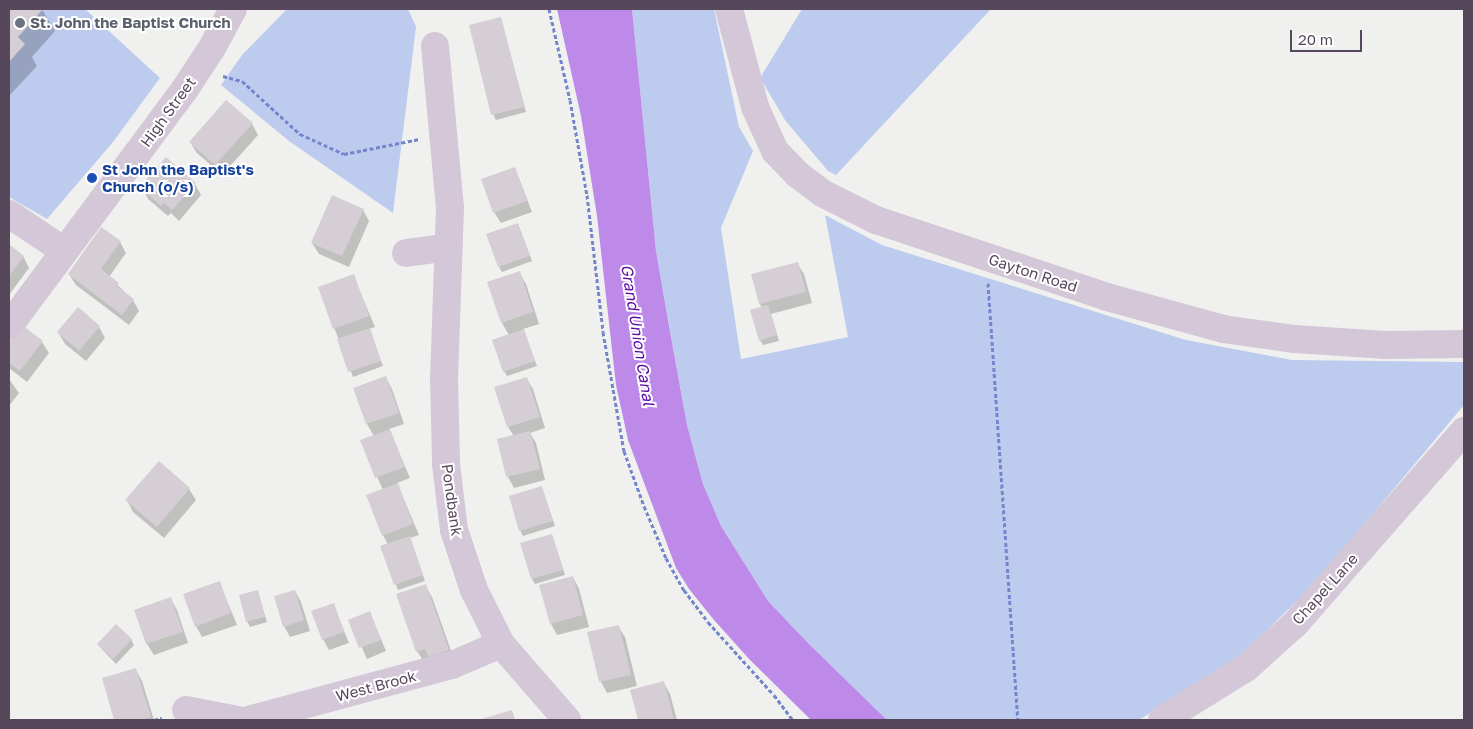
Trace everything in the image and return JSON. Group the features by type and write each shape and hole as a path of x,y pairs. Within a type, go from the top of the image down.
{"street":[{"name":"Gayton Road","path":"729,9 755,107 775,151 797,174 822,192 876,220 1107,297 1223,328 1295,338 1386,345 1464,344"},
{"name":"High Street","path":"9,326 63,250 163,120 199,68 234,10"},
{"name":"Pondbank","path":"435,46 450,208 444,376 446,464 454,530 474,590 501,644 567,720"},
{"path":"9,214 63,250"},
{"path":"406,252 449,247"},
{"name":"Chapel Lane","path":"1162,720 1246,668 1295,624 1464,431"},
{"name":"West Brook","path":"248,720 452,665 501,644"},
{"path":"186,710 238,720"}],"path":[{"path":"549,9 570,100 587,195 603,332 624,451 662,549 684,590 708,622 774,695 793,720"},
{"path":"199,68 242,81 300,134 344,154 443,134"},
{"path":"986,258 1018,720"}],"shaded area":[{"path":"9,9 85,9 160,78 113,142 47,219 9,197"},
{"path":"287,9 408,9 416,27 393,213 289,141 221,85 242,55"},
{"path":"632,9 714,9 739,127 753,151 721,228 741,359 848,337 825,215 882,245 1186,340 1292,360 1464,362 1464,405 1316,582 1240,657 1139,720 887,720 768,601 721,526 703,484 687,425 656,251"},
{"path":"802,9 991,9 836,175 828,171 785,120 760,78"}],"water":[{"name":"Grand Union Canal","path":"557,9 632,9 656,251 687,425 703,484 721,526 768,601 887,720 811,720 750,660 714,620 689,589 676,568 628,440 616,385 597,216 581,116"}],"building":[{"name":"St. John the Baptist Church","path":"9,9 43,9 18,37 25,44 9,62"},
{"path":"501,17 524,107 491,115 469,25"},
{"path":"226,100 253,123 215,165 189,142"},
{"path":"166,157 196,183 172,210 164,203 161,206 140,187"},
{"path":"515,167 527,201 493,213 481,179"},
{"path":"332,195 364,209 342,256 311,243"},
{"path":"518,223 530,256 498,267 486,234"},
{"path":"101,227 121,241 101,269 119,283 116,286 134,299 122,315 68,274"},
{"path":"9,244 24,256 9,276"},
{"path":"798,262 806,292 759,304 751,274"},
{"path":"520,271 533,312 501,323 487,282"},
{"path":"354,274 369,316 333,329 318,287"},
{"path":"768,305 777,335 759,341 750,310"},
{"path":"78,307 100,326 79,351 57,332"},
{"path":"22,325 43,341 20,371 9,363 9,343"},
{"path":"370,328 381,361 348,372 337,339"},
{"path":"524,329 535,361 503,372 492,340"},
{"path":"386,376 399,413 366,424 353,388"},
{"path":"527,377 540,417 507,427 494,387"},
{"path":"390,429 405,467 375,478 360,440"},
{"path":"530,431 540,469 506,477 497,439"},
{"path":"159,461 190,488 157,527 125,500"},
{"path":"398,483 413,524 382,536 366,495"},
{"path":"542,486 553,521 519,531 509,496"},
{"path":"552,534 563,570 531,579 520,543"},
{"path":"410,536 423,575 394,585 380,546"},
{"path":"573,576 583,615 550,624 539,585"},
{"path":"220,581 231,613 195,627 183,594"},
{"path":"426,584 449,650 428,657 425,649 416,652 396,594"},
{"path":"258,590 265,617 246,622 239,595"},
{"path":"295,590 304,620 283,627 274,596"},
{"path":"171,597 183,632 146,644 134,610"},
{"path":"334,603 344,632 322,640 311,611"},
{"path":"370,611 381,640 359,648 348,620"},
{"path":"116,624 132,639 113,659 97,644"},
{"path":"619,625 631,675 599,682 587,632"},
{"path":"136,668 151,717 141,720 114,720 102,678"},
{"path":"664,681 674,720 638,720 630,690"},
{"path":"512,710 515,720 478,720"}],"place":[{"name":"St. John the Baptist Church","path":"20,23"},
{"name":"St John the Baptist's Church (o/s)","path":"92,178"}]}
